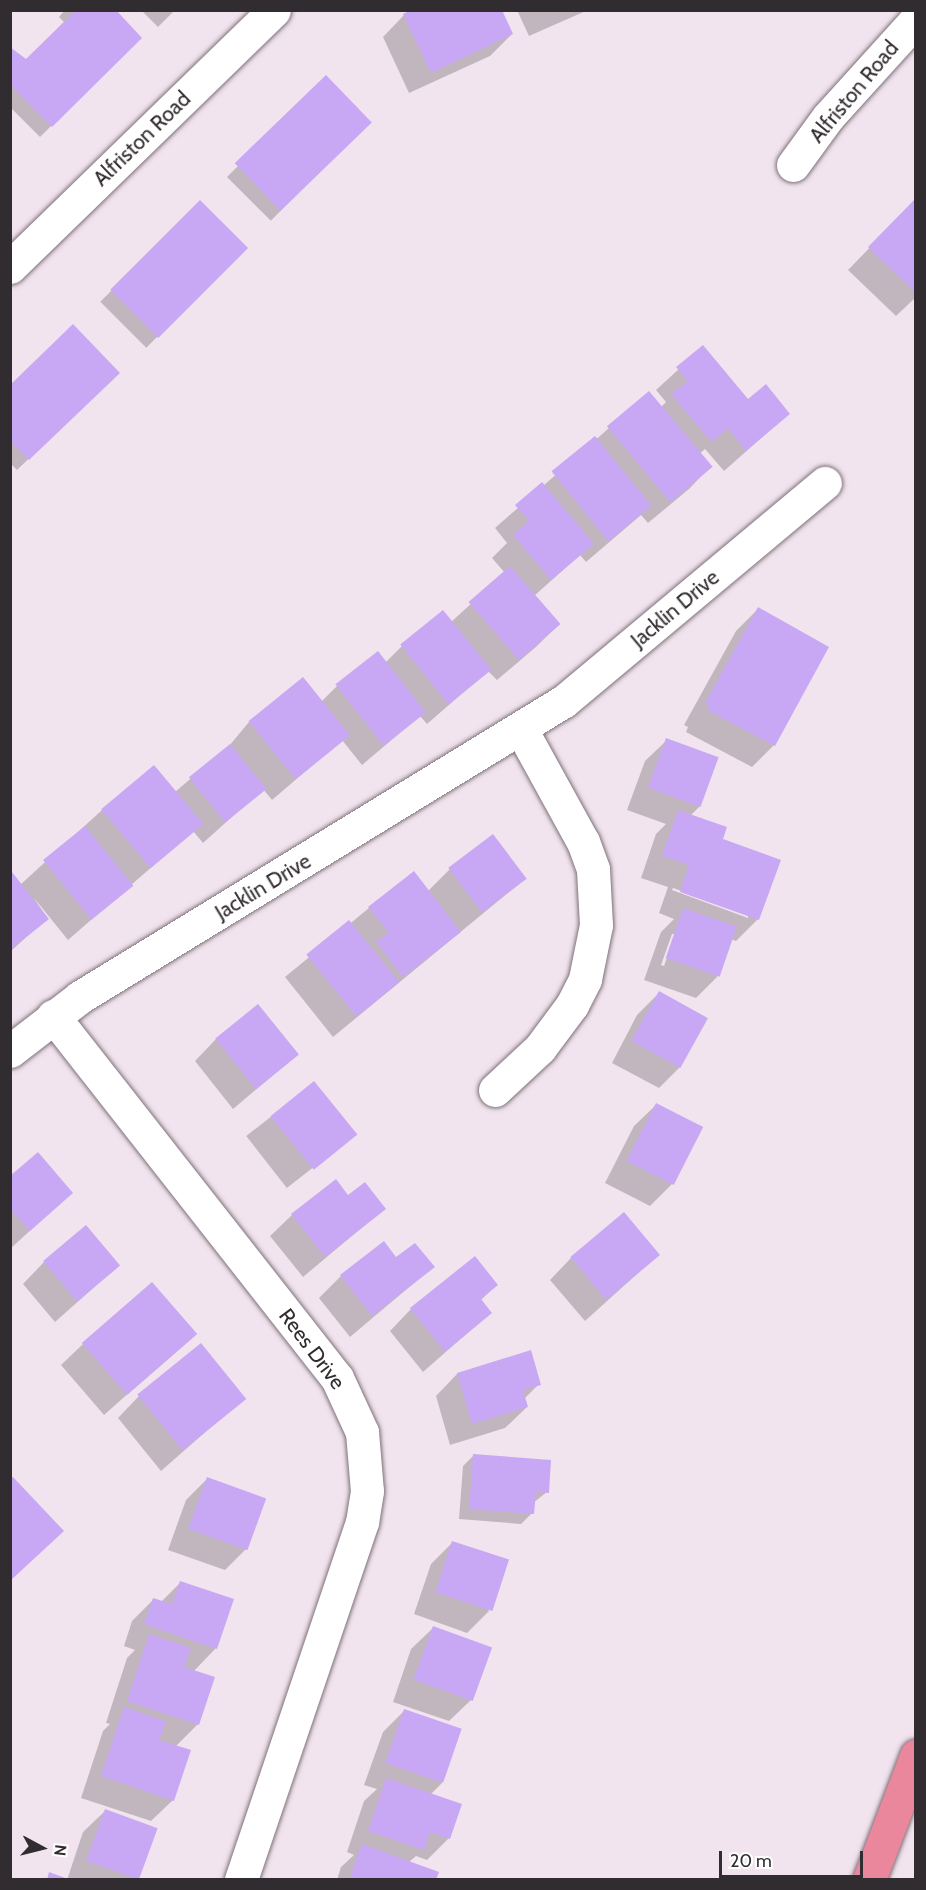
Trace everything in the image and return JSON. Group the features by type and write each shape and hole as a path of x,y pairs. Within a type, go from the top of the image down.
{"highway":[{"path":"869,1880 915,1756"}],"street":[{"name":"Alfriston Road","path":"10,267 274,10"},
{"name":"Alfriston Road","path":"793,165 828,117 915,20"},
{"name":"Jacklin Drive","path":"10,1052 53,1016 522,731 564,701 825,483"},
{"path":"495,1090 540,1048 572,1005 585,979 596,925 593,870 583,842 522,731"},
{"name":"Rees Drive","path":"53,1016 337,1378 362,1432 367,1491 362,1522 241,1880"}],"building":[{"path":"76,10 116,10 142,38 52,127 10,84 10,47 26,59"},
{"path":"411,10 502,10 513,34 431,73 403,14"},
{"path":"326,75 372,122 280,211 235,163"},
{"path":"916,198 916,293 868,247"},
{"path":"200,200 248,248 158,338 110,290"},
{"path":"73,324 120,373 29,460 10,441 10,385"},
{"path":"703,345 748,399 766,384 790,414 746,451 728,428 712,442 671,394 688,381 676,367"},
{"path":"649,391 713,467 671,502 607,426"},
{"path":"595,436 652,506 608,541 551,471"},
{"path":"542,482 594,544 551,580 513,535 529,521 515,505"},
{"path":"510,566 561,624 519,660 468,602"},
{"path":"758,607 829,647 775,746 707,710 709,705 705,703"},
{"path":"443,610 491,670 449,704 400,645"},
{"path":"378,651 426,712 383,746 335,684"},
{"path":"303,677 350,735 296,779 249,721"},
{"path":"666,738 719,757 700,807 648,788"},
{"path":"230,744 267,789 225,822 189,777"},
{"path":"154,765 203,824 151,868 101,809"},
{"path":"678,810 727,827 723,839 781,860 759,920 680,892 689,865 662,856"},
{"path":"85,826 133,886 91,920 43,860"},
{"path":"493,834 527,879 482,912 448,868"},
{"path":"414,871 461,932 403,977 376,942 389,932 368,907"},
{"path":"12,872 49,919 10,950 10,873"},
{"path":"683,908 737,927 720,977 666,958"},
{"path":"349,920 399,982 357,1017 306,955"},
{"path":"659,991 708,1018 680,1068 631,1041"},
{"path":"258,1004 299,1055 256,1089 215,1039"},
{"path":"314,1081 357,1135 314,1170 270,1116"},
{"path":"656,1103 703,1127 674,1185 626,1161"},
{"path":"38,1152 73,1193 30,1231 10,1209 10,1176"},
{"path":"336,1179 348,1195 365,1182 386,1209 325,1257 291,1214"},
{"path":"624,1212 660,1255 606,1300 570,1257"},
{"path":"86,1225 120,1266 77,1302 43,1261"},
{"path":"384,1241 396,1257 415,1243 435,1267 372,1316 340,1275"},
{"path":"475,1256 498,1285 481,1299 492,1313 445,1352 410,1308"},
{"path":"152,1282 197,1334 127,1395 82,1343"},
{"path":"201,1343 246,1399 183,1451 137,1395"},
{"path":"531,1350 541,1385 523,1390 528,1407 472,1424 457,1373"},
{"path":"473,1454 551,1460 549,1493 536,1492 534,1514 469,1509"},
{"path":"13,1477 64,1531 10,1581 10,1479"},
{"path":"207,1477 266,1499 247,1550 188,1529"},
{"path":"452,1541 509,1560 492,1611 435,1592"},
{"path":"180,1581 234,1599 217,1649 144,1624 153,1598 172,1604"},
{"path":"433,1626 492,1648 473,1701 414,1680"},
{"path":"149,1634 191,1648 184,1667 215,1677 199,1725 127,1701"},
{"path":"124,1707 166,1721 159,1740 191,1750 174,1801 101,1776"},
{"path":"404,1709 462,1729 443,1783 385,1763"},
{"path":"386,1778 462,1804 450,1839 430,1832 424,1850 368,1831"},
{"path":"105,1809 158,1828 139,1880 86,1861"},
{"path":"362,1844 439,1872 436,1880 349,1880"},
{"path":"49,1872 68,1879 68,1880 47,1880"}]}
